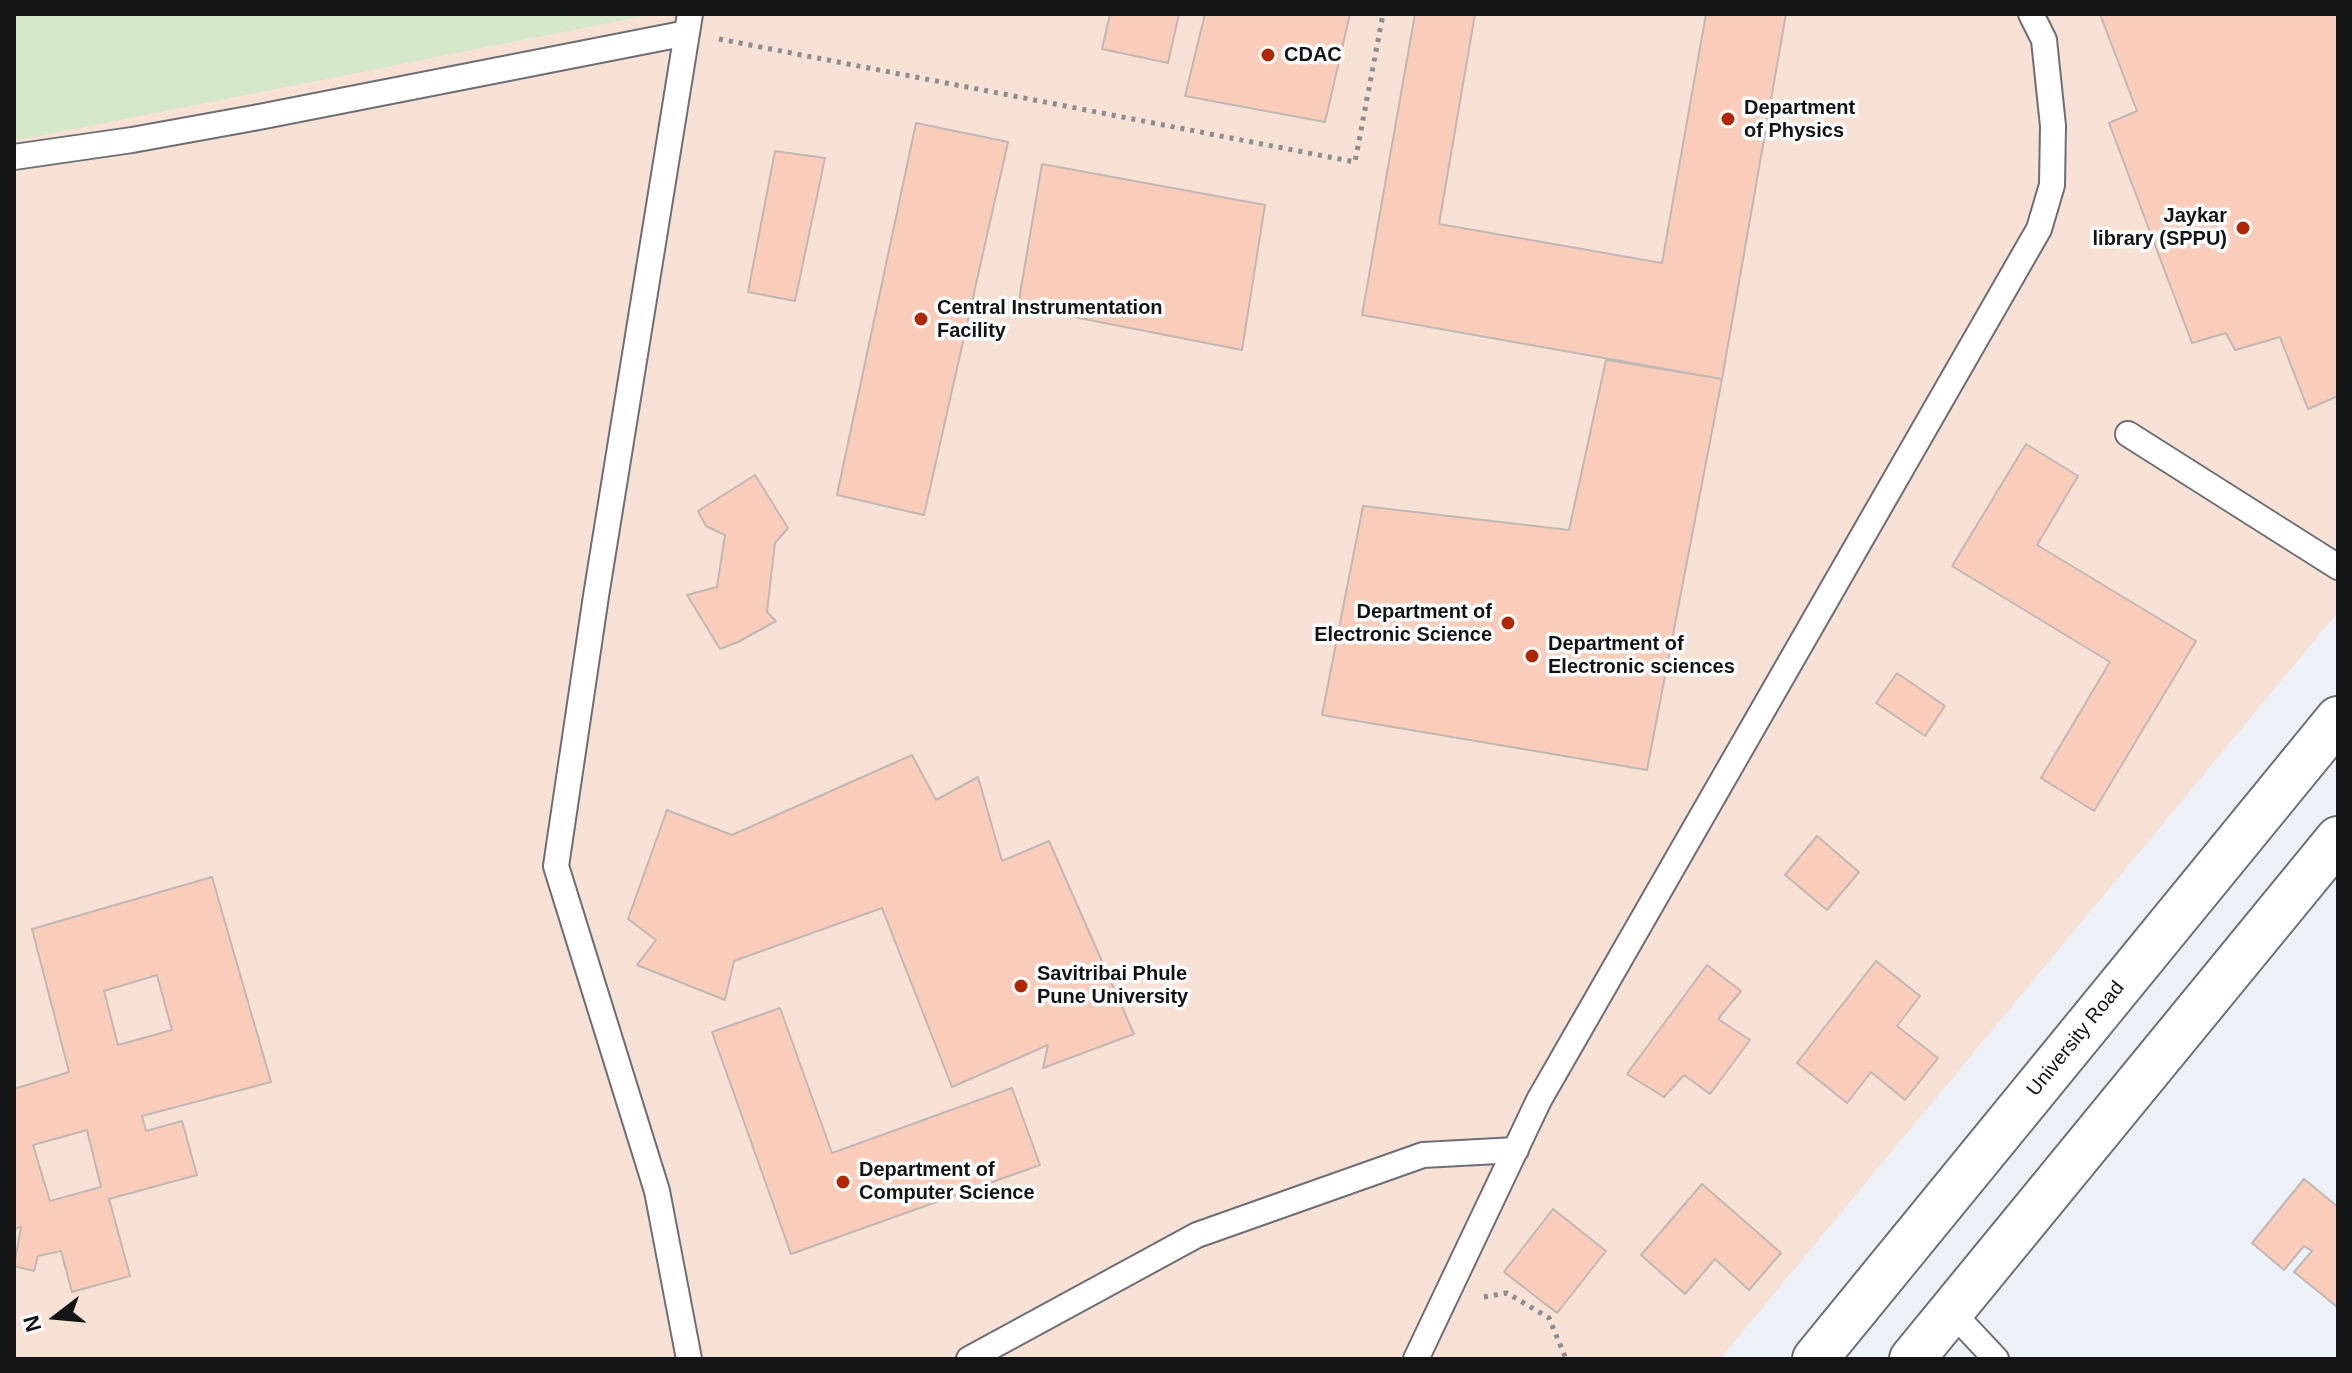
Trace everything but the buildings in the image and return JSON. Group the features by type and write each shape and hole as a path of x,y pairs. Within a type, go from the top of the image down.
{"main road":[{"name":"University Road","path":"1815,1359 2338,719"},
{"path":"1912,1359 2338,839"}],"lane":[{"path":"1416,1359 1539,1100 2039,229 2052,185 2053,126 2044,40 2031,14"},
{"path":"14,157 259,117 689,24 556,866 657,1191 689,1359"},
{"path":"2128,434 2338,567"},
{"path":"969,1359 1197,1235 1423,1155 1516,1150"},
{"path":"1950,1310 1996,1359"}],"path":[{"path":"689,24 1355,162 1383,14"},
{"path":"1443,1302 1507,1293 1549,1318 1566,1359"}],"shaded area":[{"name":"Savitribai Phule Pune University","path":"14,14 2338,14 2338,612 1720,1359 14,1359"}],"green space":[{"path":"14,14 654,14 14,141"}],"place":[{"name":"CDAC","path":"1268,55"},
{"name":"Department of Physics","path":"1728,119"},
{"name":"Jaykar library (SPPU)","path":"2243,228"},
{"name":"Central Instrumentation Facility","path":"921,319"},
{"name":"Department of Electronic Science","path":"1508,623"},
{"name":"Department of Electronic sciences","path":"1532,656"},
{"name":"Savitribai Phule Pune University","path":"1021,986"},
{"name":"Department of Computer Science","path":"843,1182"}]}
